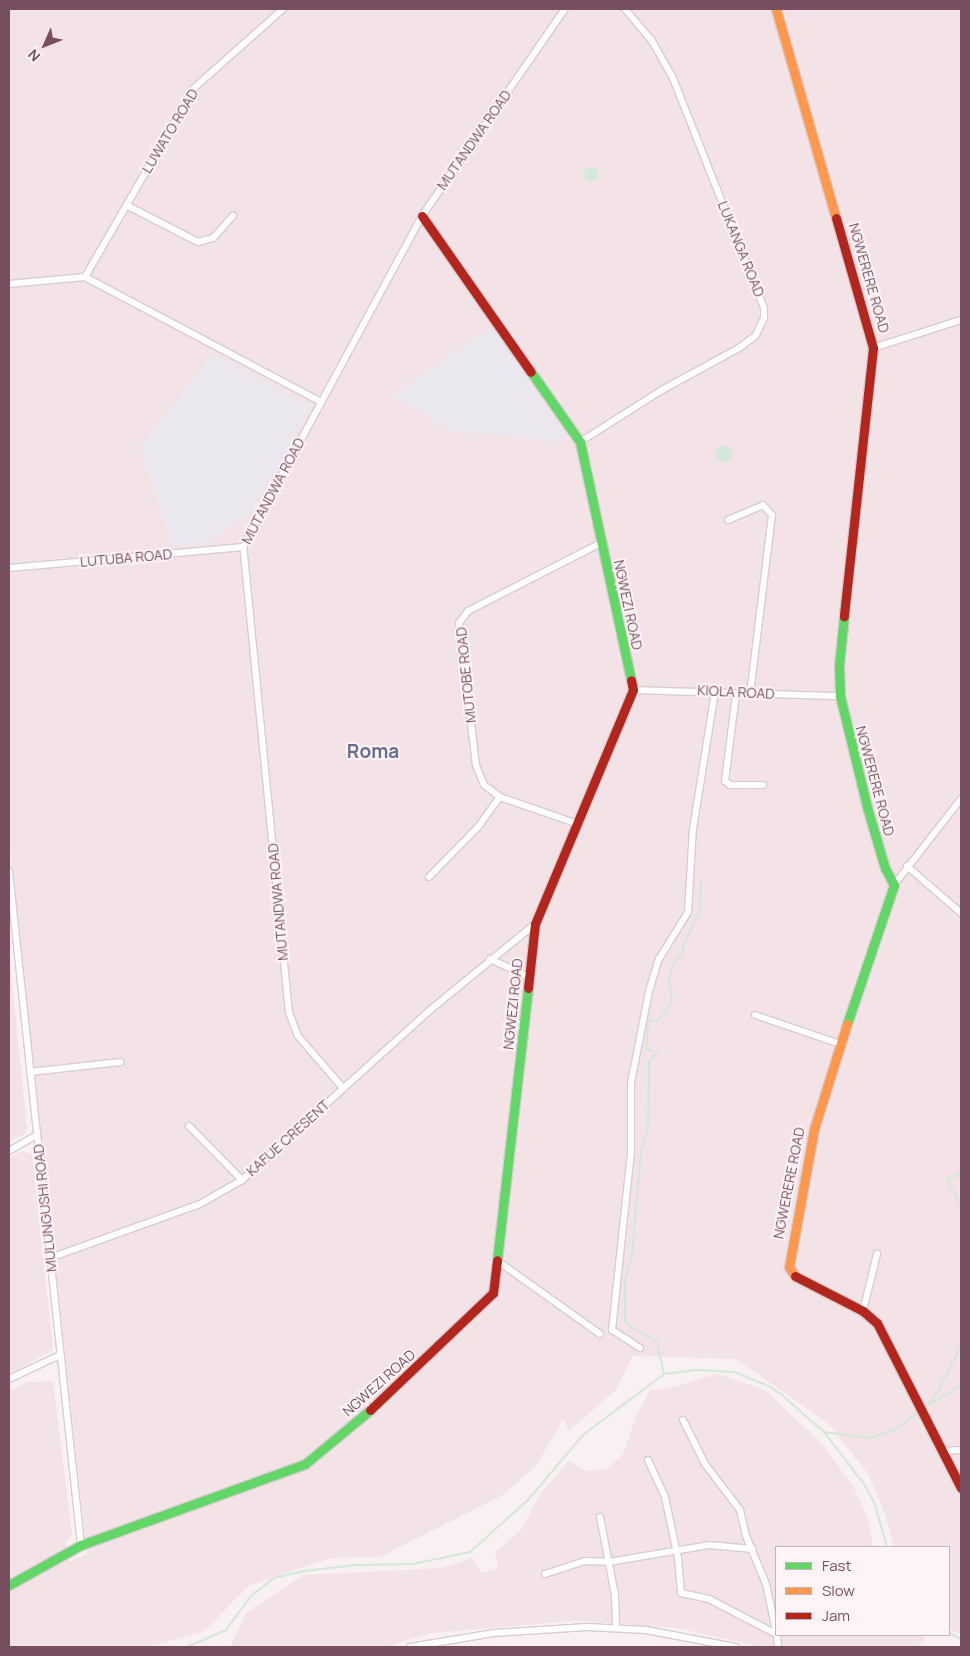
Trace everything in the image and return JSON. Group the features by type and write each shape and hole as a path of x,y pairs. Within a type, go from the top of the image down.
{"street":[{"name":"LUWATO ROAD","path":"85,277 194,88 283,9"},
{"name":"MUTANDWA ROAD","path":"343,1088 298,1036 289,1013 243,547 422,216 566,9"},
{"name":"LUKANGA ROAD","path":"580,442 667,387 739,348 756,335 764,318 764,308 673,78 652,41 625,9"},
{"name":"NGWERERE ROAD","path":"776,9 873,348 839,664 840,696 867,807 885,868 894,885 840,1044 814,1129 789,1267 804,1283 863,1311 884,1335 961,1488"},
{"path":"126,205 198,242 213,238 233,216"},
{"name":"NGWEZI ROAD","path":"9,1585 81,1545 285,1472 319,1455 489,1299 498,1262 535,924 633,690 580,442 422,216"},
{"path":"9,284 85,277 321,402"},
{"path":"873,348 961,320"},
{"path":"728,520 763,505 772,515 750,693"},
{"name":"MUTOBE ROAD","path":"578,824 500,797 484,785 478,774 462,654 462,618 601,543"},
{"name":"LUTUBA ROAD","path":"9,568 243,547"},
{"name":"KIOLA ROAD","path":"633,690 840,696"},
{"path":"640,1348 612,1330 631,1153 631,1083 649,992 659,959 688,912 693,829 715,692"},
{"path":"736,694 725,781 730,785 763,785"},
{"path":"429,877 478,827 500,797"},
{"path":"894,885 961,799"},
{"path":"907,866 961,913"},
{"name":"MULUNGUSHI ROAD","path":"9,871 81,1545"},
{"name":"KAFUE CRESENT","path":"50,1258 200,1204 242,1180 490,959 535,924"},
{"path":"490,959 530,978"},
{"path":"755,1015 840,1044"},
{"path":"30,1072 120,1062"},
{"path":"189,1126 242,1180"},
{"path":"9,1151 37,1135"},
{"path":"863,1311 877,1254"},
{"path":"498,1262 600,1334"},
{"path":"9,1379 60,1355"},
{"path":"683,1420 705,1464 735,1499 766,1584 775,1628"},
{"path":"943,1451 961,1450"},
{"path":"648,1460 665,1497 676,1550 681,1593 708,1599 775,1632"},
{"path":"600,1517 615,1595 616,1627"},
{"path":"545,1574 586,1561 609,1562 709,1545 753,1549"},
{"path":"410,1647 494,1634 616,1627 681,1635 735,1647"}],"shaded area":[{"path":"9,9 961,9 961,1634 950,1629 950,1546 894,1546 887,1520 869,1475 829,1424 736,1359 633,1356 616,1390 569,1431 563,1419 536,1466 501,1496 380,1557 331,1558 248,1586 205,1631 149,1647 9,1647 9,1392 27,1382 53,1381 72,1535 66,1543 70,1561 87,1554 9,843"},
{"path":"588,167 594,167 598,174 594,181 588,181 584,177 584,171"},
{"path":"492,327 565,434 565,442 453,431 391,396"},
{"path":"213,353 312,407 251,512 206,543 172,546 140,446"},
{"path":"724,446 732,454 724,462 716,454"},
{"path":"9,949 27,1128 26,1133 9,1142"},
{"path":"22,1151 32,1154 53,1350 9,1374 9,1158"},
{"path":"717,1374 765,1390 823,1445 854,1488 868,1519 873,1546 775,1546 775,1636 924,1636 926,1638 916,1647 762,1647 677,1628 575,1621 432,1633 385,1647 230,1647 246,1613 304,1575 442,1568 473,1558 481,1573 498,1568 495,1553 522,1529 540,1494 569,1461 587,1471 606,1469 623,1454 637,1414 650,1390 667,1389"}],"waterway":[{"path":"664,1374 657,1342 625,1323 625,1281 632,1256 641,1152 648,1129 649,1062 657,1053 646,1048 649,1020 657,1021 672,1000 669,979 673,963 682,954 683,946 700,909 701,880"},
{"path":"961,1173 948,1180 961,1208"},
{"path":"925,1408 936,1395 961,1346"},
{"path":"187,1647 226,1630 251,1596 274,1578 304,1571 355,1565 413,1564 470,1552 528,1500 583,1435 664,1374 697,1370 734,1372 769,1386 782,1395 824,1432 864,1484 874,1502 887,1546"},
{"path":"931,1404 961,1385"},
{"path":"824,1432 870,1438 895,1430 919,1412"},
{"path":"950,1634 961,1639"}],"traffic: fast":[{"path":"531,372 580,442 631,680"},
{"path":"844,616 839,665 840,696 867,807 885,868 894,885 847,1024"},
{"path":"497,1260 528,988"},
{"path":"9,1585 81,1545 305,1464 370,1410"}],"traffic: slow":[{"path":"776,9 836,218"},
{"path":"795,1276 789,1267 814,1129 847,1024"}],"traffic: jam":[{"path":"422,216 531,372"},
{"path":"836,218 873,348 844,616"},
{"path":"528,988 535,924 633,690 631,680"},
{"path":"370,1410 493,1293 497,1260"},
{"path":"795,1276 863,1311 877,1323 961,1488"}],"district":[{"name":"Roma","path":"373,752"}]}
